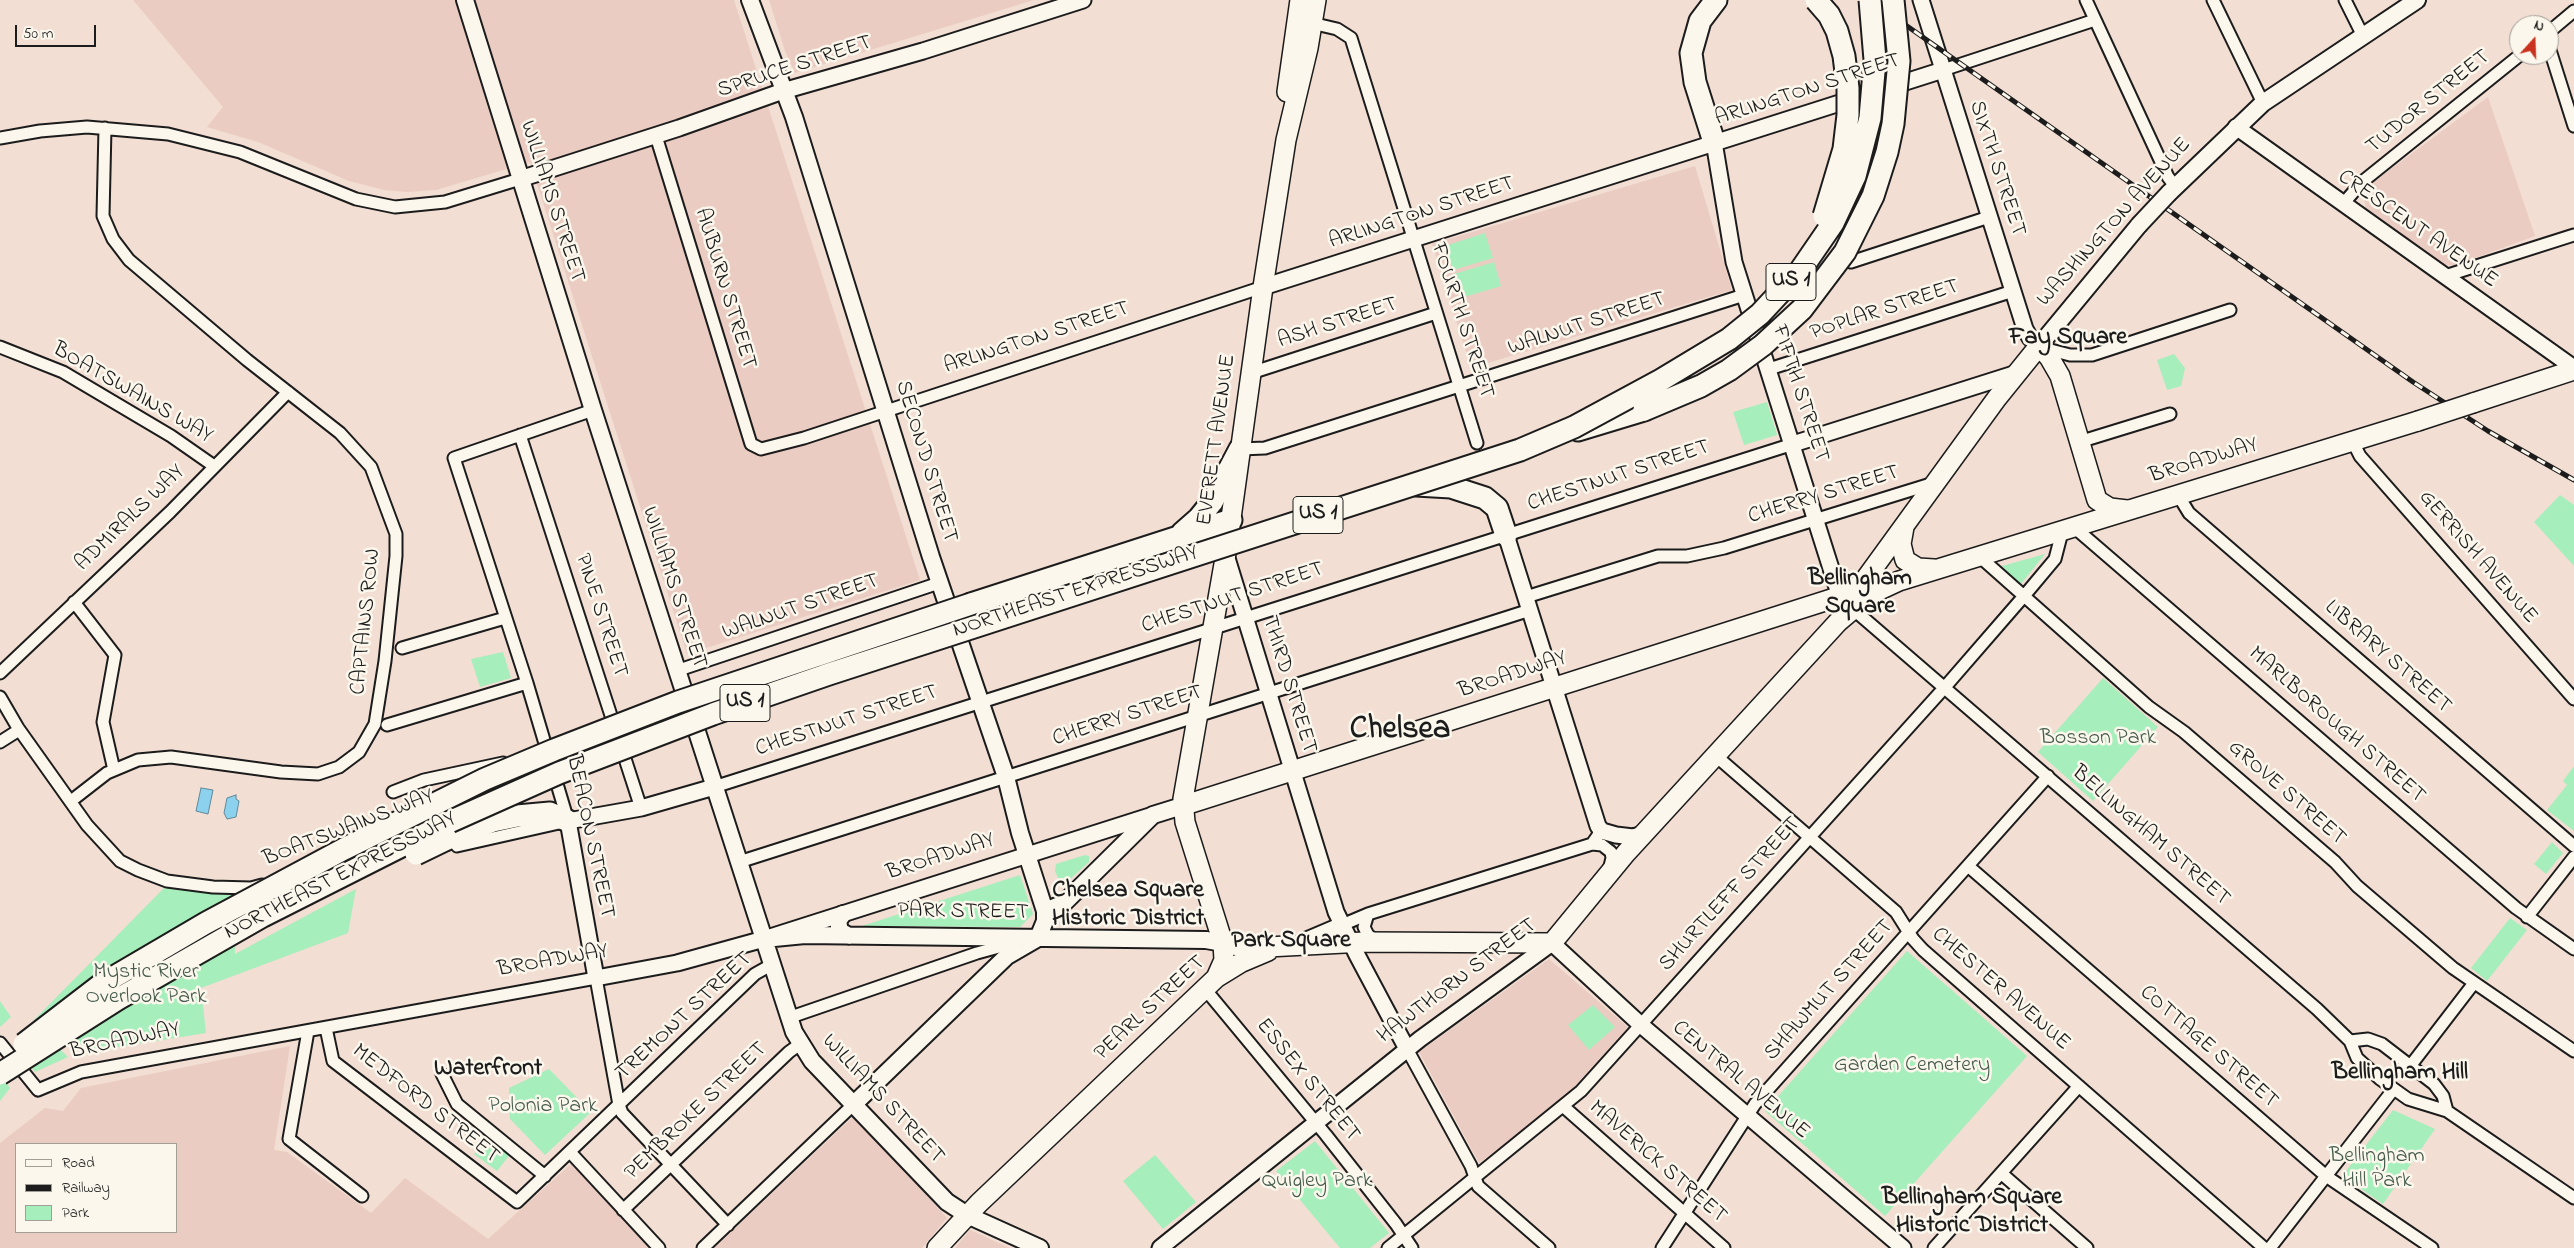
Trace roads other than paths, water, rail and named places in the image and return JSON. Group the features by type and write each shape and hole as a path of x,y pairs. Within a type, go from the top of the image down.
{"highway":[{"path":"1714,142 1695,82 1691,52 1700,21 1716,0"},
{"path":"1812,256 1842,161 1848,102 1847,73 1840,38 1832,20 1816,0"},
{"name":"NORTHEAST EXPRESSWAY","path":"1870,0 1875,60 1873,99 1866,138 1855,176 1844,203 1812,256 1772,302 1729,339 1661,380 1574,427 1502,456 1428,480 1419,482 1402,488 1392,491 1374,496 1366,499 1334,509 1309,518 1300,520 1291,524 1169,563 950,635 885,656 875,659 828,674 820,678 811,680 802,684 766,696 722,711 713,714 636,742 591,760 447,822 264,916 112,1003 0,1074 98,1011 236,930 319,887 420,836 451,820 599,756 634,743 697,720 715,714 724,710 743,704 752,700 808,681 818,678 836,672 846,669 902,650 930,640 1233,542 1290,524 1300,521 1309,518 1318,514 1337,508 1347,505 1366,499 1375,496 1384,493 1394,490 1673,399 1729,370 1786,325 1815,294 1842,256 1860,225 1879,179 1890,142 1896,101 1898,51 1894,0"},
{"path":"1159,544 1184,531 1199,518 1212,502 1240,449"},
{"path":"1394,490 1431,485 1451,487 1480,496 1496,508 1506,535"},
{"path":"0,1067 20,1047 69,1008 124,971 262,892 442,800 546,753 748,677 1231,520"},
{"path":"0,1078 57,1052 264,929 369,875 452,843 493,821 517,816 550,813 568,821"}],"main road":[{"name":"WILLIAMS STREET","path":"465,0 593,410 788,1018 800,1044 812,1061 934,1189 954,1207 967,1215 1040,1248"},
{"name":"SECOND STREET","path":"750,0 794,117 887,410 939,583 1006,777 1045,912"},
{"name":"EVERETT AVENUE","path":"1300,0 1305,22"},
{"name":"EVERETT AVENUE","path":"1182,806 1226,553 1263,287 1305,22 1316,0"},
{"name":"WASHINGTON AVENUE","path":"1846,603 1853,590 1864,581 2017,373 2172,189 2263,103 2417,0"},
{"path":"2039,346 2057,370 2097,500 2110,508 2133,509"},
{"name":"BROADWAY","path":"1153,815 1554,688 1846,603 1884,587 1943,568 2352,442 2574,369"},
{"path":"2069,530 2089,515 2097,500"},
{"path":"1906,524 1901,544 1905,560 1918,568 1943,568"},
{"name":"HAWTHORN STREET","path":"1552,943 1606,876 1716,756 1846,603"},
{"path":"1182,806 1223,943 1224,960 1211,983"},
{"path":"854,1104 1007,956 1038,938 1045,921 1045,912 1064,903 1153,815"},
{"path":"844,914 838,921 840,931 848,936"},
{"name":"PARK STREET","path":"764,940 794,935 1206,940 1242,948 1350,942 1552,943"},
{"name":"PEARL STREET","path":"937,1248 967,1215 1211,983 1250,958 1291,946"}],"street":[{"name":"SPRUCE STREET","path":"520,179 656,136 783,91 923,51 1083,0"},
{"name":"SIXTH STREET","path":"1921,0 2027,333 2039,346"},
{"path":"2086,0 2172,189"},
{"path":"2213,0 2263,103"},
{"path":"2345,0 2364,36"},
{"path":"2559,24 2574,11"},
{"name":"ARLINGTON STREET","path":"761,449 804,438 1413,238 2096,20"},
{"name":"FOURTH STREET","path":"1305,22 1337,29 1350,38 1477,443"},
{"name":"TUDOR STREET","path":"2343,204 2362,182 2509,64"},
{"path":"2555,65 2574,126"},
{"name":"CRESCENT AVENUE","path":"2236,127 2574,369"},
{"path":"0,138 40,131 105,128 168,134 215,145 252,157 344,195 382,205 407,207 445,202 520,179"},
{"name":"CAPTAINS ROW","path":"70,800 114,770 138,760 171,757 282,772 318,774 339,768 359,752 375,724 386,651 396,534 371,467 340,433 129,260 113,239 103,216 105,128"},
{"name":"AUBURN STREET","path":"656,136 751,444 761,449"},
{"name":"FIFTH STREET","path":"1714,142 1729,241 1744,295 1846,603"},
{"path":"1851,262 1989,216"},
{"path":"2445,276 2574,235"},
{"name":"POPLAR STREET","path":"1769,369 2013,291"},
{"name":"WALNUT STREET","path":"1240,449 1265,448 1744,295"},
{"path":"2039,346 2061,354 2092,354 2230,310"},
{"name":"ASH STREET","path":"1251,373 1436,313"},
{"name":"BOATSWAINS WAY","path":"0,346 63,372 171,436 214,466"},
{"name":"CHESTNUT STREET","path":"568,821 641,808 714,787 2017,373"},
{"name":"ADMIRALS WAY","path":"0,673 170,512 288,392"},
{"path":"520,435 593,410"},
{"path":"2079,442 2170,414"},
{"name":"BEACON STREET","path":"520,435 454,458 549,752 568,821 619,1105 622,1113 728,1225"},
{"name":"PINE STREET","path":"520,435 641,808"},
{"name":"GERRISH AVENUE","path":"2352,442 2360,456 2574,699"},
{"name":"CHERRY STREET","path":"738,862 1268,693 1528,604 1658,556 1687,556 1724,548 1936,483"},
{"name":"LIBRARY STREET","path":"2178,496 2189,513 2574,846"},
{"name":"SHURTLEFF STREET","path":"1388,1248 1564,1107 1641,1026 1945,687 2024,596 2055,559 2069,530"},
{"name":"MARLBOROUGH STREET","path":"2069,530 2527,917 2574,949"},
{"path":"1506,535 1597,823 1599,834 1592,844 1602,845 1611,853 1612,861 1606,876"},
{"name":"THIRD STREET","path":"1226,553 1268,693 1342,925 1407,1049"},
{"name":"GROVE STREET","path":"1980,557 2149,707 2184,732 2334,862 2357,886 2453,968 2574,1051"},
{"name":"WALNUT STREET","path":"676,671 939,583"},
{"path":"74,602 115,654 103,722 114,770"},
{"name":"BELLINGHAM STREET","path":"1846,603 2317,1009 2350,1041 2357,1058 2393,1090 2425,1106 2447,1111 2574,1198"},
{"path":"402,648 505,618"},
{"path":"387,725 527,683"},
{"name":"BOATSWAINS WAY","path":"0,697 19,730 87,825 120,861 167,881 213,887 251,888 316,869 553,767"},
{"path":"0,742 19,730"},
{"path":"393,792 424,780 549,752"},
{"name":"CHESTER AVENUE","path":"1716,756 1896,912 1909,933 1923,950 2264,1248"},
{"name":"SHAWMUT STREET","path":"1662,1248 1758,1101 2048,776"},
{"name":"BROADWAY","path":"0,1043 38,1090 82,1072 596,978 700,957 764,940 1153,815"},
{"path":"1597,823 1602,831 1616,835 1633,837 1644,834"},
{"name":"PEARL STREET","path":"1291,946 1368,914 1592,844"},
{"path":"2527,917 2574,857"},
{"name":"COTTAGE STREET","path":"1968,866 2326,1176 2432,1248"},
{"path":"1368,914 1364,923 1365,931 1377,942"},
{"path":"788,1018 988,950 1038,938"},
{"name":"CENTRAL AVENUE","path":"1552,943 1641,1026 1903,1248"},
{"name":"HAWTHORN STREET","path":"1160,1248 1407,1049 1552,943"},
{"name":"TREMONT STREET","path":"517,1202 755,974 772,965"},
{"name":"ESSEX STREET","path":"1211,983 1412,1248"},
{"path":"2410,1066 2474,983"},
{"name":"MEDFORD STREET","path":"326,1028 333,1061 517,1202"},
{"path":"308,1031 289,1139 362,1196"},
{"path":"2350,1041 2362,1039 2378,1042 2439,1089 2447,1111"},
{"name":"PEMBROKE STREET","path":"623,1210 788,1052 800,1044"},
{"path":"1407,1049 1471,1166 1481,1188 1549,1248"},
{"path":"442,1074 457,1104 545,1176"},
{"path":"1934,1248 2079,1086"},
{"path":"2270,1248 2393,1090"},
{"path":"703,1248 854,1104"},
{"name":"MAVERICK STREET","path":"1564,1107 1724,1248"},
{"path":"570,1152 659,1248"},
{"path":"2001,1173 2087,1248"}],"water":[{"path":"201,788 213,790 208,814 196,811"},
{"path":"236,795 236,799 239,801 236,817 227,819 224,813 227,798"}],"railway":[{"path":"1870,0 2413,382 2488,431 2574,480"}],"district":[{"name":"Fay Square","path":"2068,339"},
{"name":"Bellingham Square","path":"1860,594"},
{"name":"Chelsea","path":"1400,732"},
{"name":"Chelsea Square Historic District","path":"1128,906"},
{"name":"Park Square","path":"1291,942"},
{"name":"Waterfront","path":"488,1070"},
{"name":"Bellingham Hill","path":"2400,1074"},
{"name":"Bellingham Square Historic District","path":"1972,1213"}],"park label":[{"name":"Bosson Park","path":"2098,739"},
{"name":"Mystic River Overlook Park","path":"146,986"},
{"name":"Garden Cemetery","path":"1912,1066"},
{"name":"Polonia Park","path":"543,1107"},
{"name":"Bellingham Hill Park","path":"2377,1170"},
{"name":"Quigley Park","path":"1317,1182"}]}
